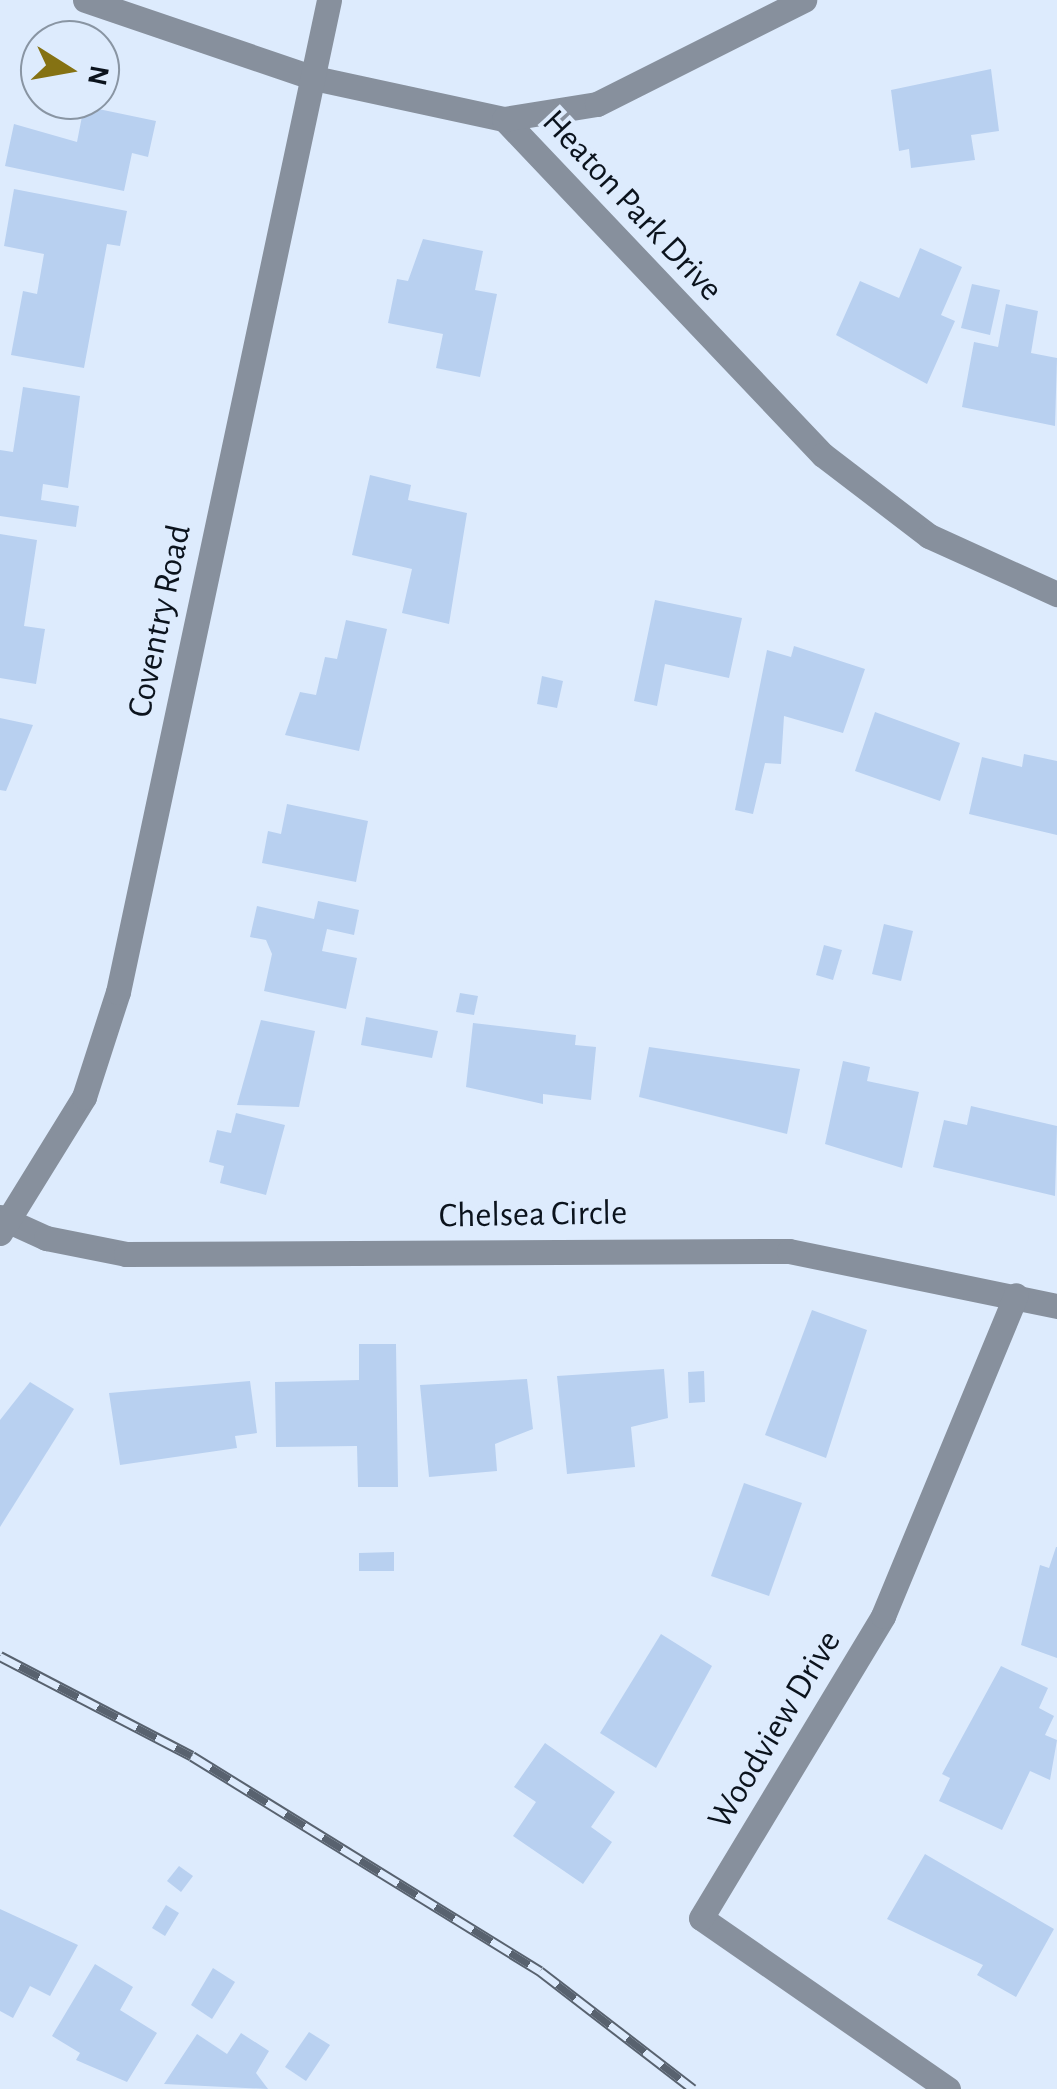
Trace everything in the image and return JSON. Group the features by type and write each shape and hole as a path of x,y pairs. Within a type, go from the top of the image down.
{"street":[{"name":"Heaton Park Drive","path":"85,0 314,78 504,120 823,454 929,536 1057,594"},
{"name":"Coventry Road","path":"3,1223 84,1096 118,992 329,0"},
{"path":"504,120 598,104 804,0"},
{"name":"Chelsea Circle","path":"3,1223 46,1238 126,1254 789,1251 1057,1306"},
{"name":"Woodview Drive","path":"948,2089 701,1918 882,1616 1016,1296"}],"building":[{"path":"991,69 999,131 971,135 975,160 911,168 909,149 899,151 891,90"},
{"path":"120,114 156,121 148,157 132,153 124,191 5,166 14,124 77,142 81,120 120,120"},
{"path":"14,189 127,211 120,246 107,244 84,368 11,355 23,291 37,294 44,254 4,246"},
{"path":"423,239 483,251 475,290 497,294 480,377 436,368 443,334 388,323 397,279 408,281"},
{"path":"920,248 962,267 941,315 955,321 927,384 836,335 860,281 899,298"},
{"path":"972,284 1000,290 990,335 961,328"},
{"path":"1006,304 1038,311 1031,353 1057,358 1055,426 962,407 974,342 998,347"},
{"path":"23,387 80,396 68,488 43,484 41,500 79,506 76,527 0,516 0,450 13,452"},
{"path":"370,475 411,485 408,500 467,513 449,624 402,613 412,569 352,555"},
{"path":"0,534 37,540 24,626 45,629 36,684 0,678"},
{"path":"655,600 742,618 729,678 665,664 657,706 634,701"},
{"path":"346,620 387,629 359,751 285,735 300,692 316,695 325,657 337,659"},
{"path":"794,646 865,669 843,733 784,716 781,764 765,763 753,814 735,810 767,650 791,657"},
{"path":"542,676 563,681 557,708 537,704"},
{"path":"875,712 960,743 940,801 855,771"},
{"path":"0,718 33,725 6,791 0,790"},
{"path":"1024,754 1057,761 1057,835 969,814 982,757 1022,767"},
{"path":"287,804 368,821 356,882 262,863 268,831 281,834"},
{"path":"318,901 359,910 354,935 327,929 322,951 357,958 346,1009 264,991 272,954 266,940 250,937 257,906 314,919"},
{"path":"884,924 913,931 901,981 872,974"},
{"path":"824,945 842,950 833,980 816,975"},
{"path":"460,993 478,996 474,1015 456,1012"},
{"path":"366,1017 438,1031 432,1058 361,1045"},
{"path":"261,1020 315,1031 299,1107 237,1105"},
{"path":"473,1023 576,1035 575,1045 596,1047 591,1100 543,1094 543,1104 466,1087"},
{"path":"649,1047 800,1069 787,1134 639,1097"},
{"path":"843,1061 870,1067 867,1081 919,1092 902,1168 825,1144"},
{"path":"971,1106 1057,1126 1055,1196 933,1167 944,1120 967,1125"},
{"path":"236,1113 285,1125 266,1195 220,1183 224,1166 209,1162 217,1130 231,1133"},
{"path":"812,1310 867,1330 826,1458 765,1435"},
{"path":"359,1344 396,1344 398,1487 358,1487 357,1446 276,1447 275,1382 359,1380"},
{"path":"664,1369 668,1418 631,1427 635,1467 567,1474 557,1376"},
{"path":"704,1371 705,1402 689,1403 688,1372"},
{"path":"527,1379 533,1429 495,1444 497,1471 429,1477 420,1385"},
{"path":"250,1381 257,1433 235,1436 237,1448 120,1465 109,1393"},
{"path":"30,1382 74,1409 0,1527 0,1420"},
{"path":"744,1483 802,1503 769,1596 711,1576"},
{"path":"1056,1547 1057,1658 1021,1645 1040,1565 1049,1568"},
{"path":"394,1552 394,1571 359,1571 359,1553"},
{"path":"661,1634 712,1666 656,1768 600,1733"},
{"path":"1001,1666 1048,1688 1039,1708 1054,1716 1045,1735 1057,1740 1050,1780 1030,1771 1002,1830 939,1801 950,1778 942,1774"},
{"path":"545,1743 615,1792 591,1827 612,1842 583,1884 513,1836 536,1802 514,1787"},
{"path":"925,1854 1054,1929 1016,1997 977,1975 983,1965 887,1919"},
{"path":"179,1866 193,1876 181,1892 167,1881"},
{"path":"166,1905 179,1913 165,1936 152,1928"},
{"path":"0,1909 78,1945 50,1996 30,1986 13,2018 0,2011"},
{"path":"95,1964 133,1987 120,2010 157,2033 127,2082 76,2060 80,2053 52,2036"},
{"path":"213,1968 235,1982 212,2019 191,2005"},
{"path":"309,2032 330,2045 306,2081 285,2067"},
{"path":"241,2033 269,2051 256,2073 268,2089 164,2084 197,2034 227,2054"}],"railway":[{"path":"0,1656 192,1756 540,1971 693,2089"}]}
